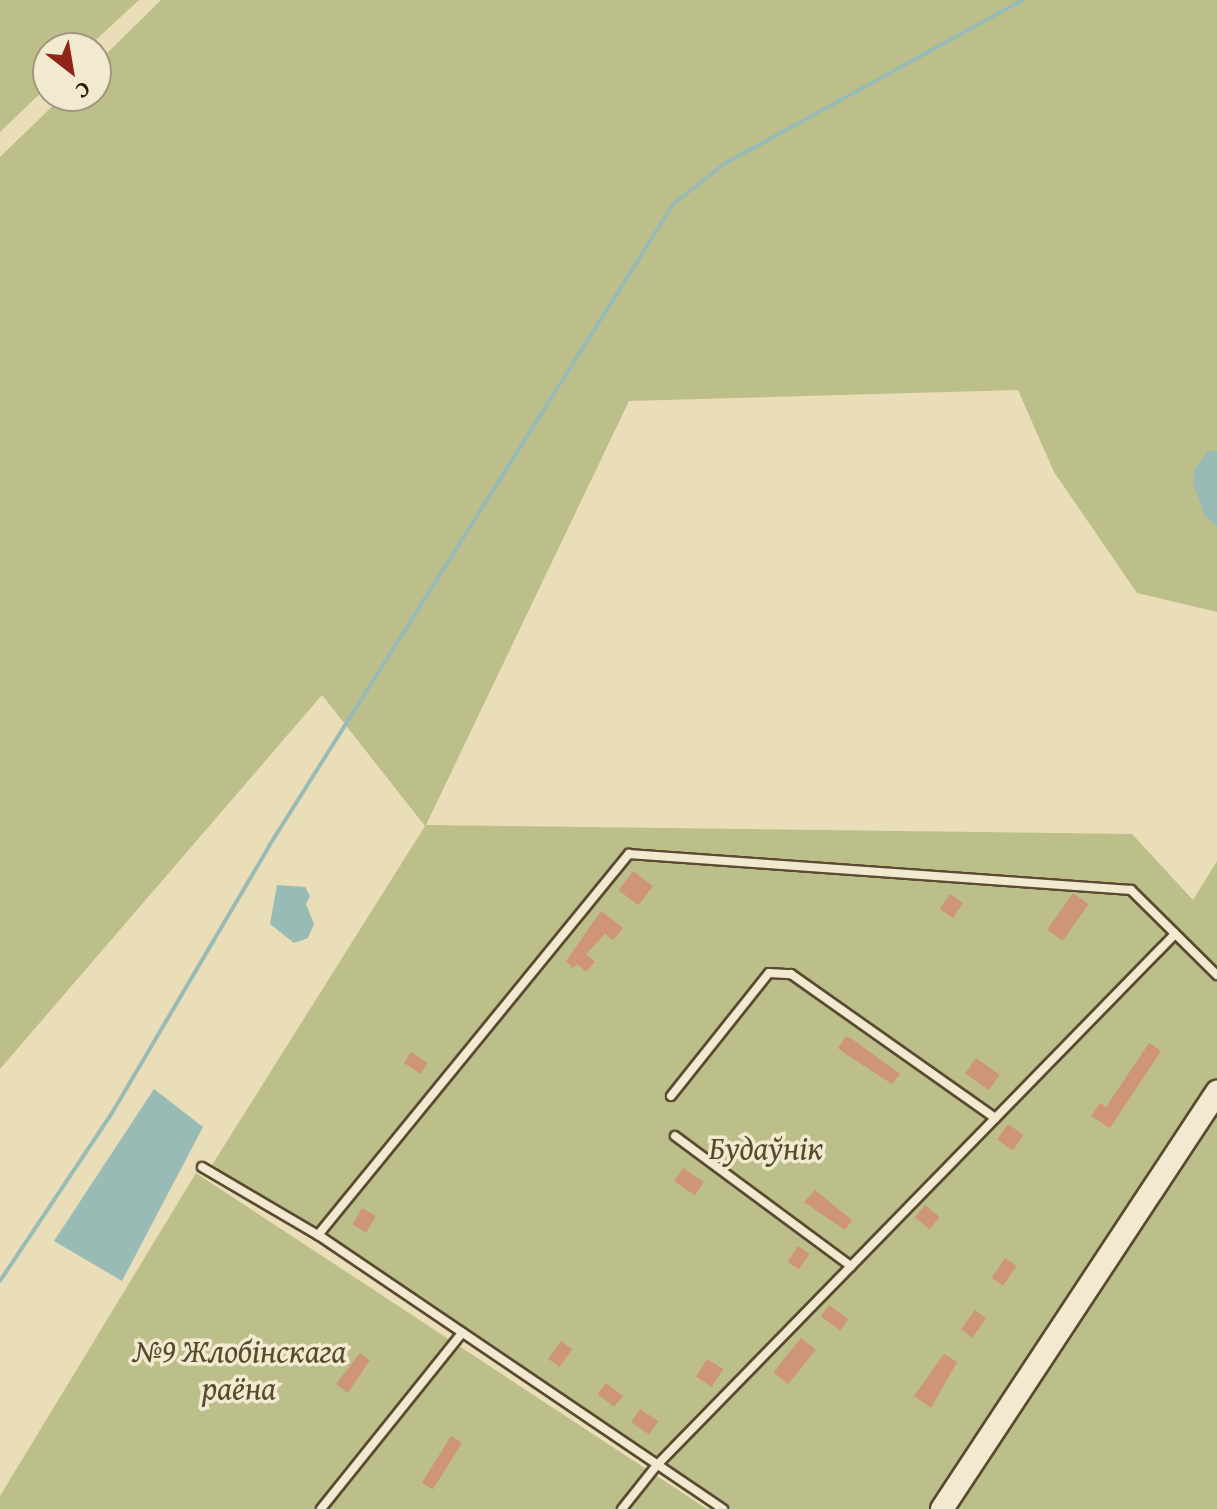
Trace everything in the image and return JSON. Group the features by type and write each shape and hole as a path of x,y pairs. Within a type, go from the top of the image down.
{"street":[{"path":"942,1509 1217,1092"}],"lane":[{"path":"318,1235 629,854 1131,890 1217,975"},
{"path":"622,1509 657,1465 1175,934"},
{"path":"671,1096 769,973 791,974 995,1118"},
{"path":"675,1136 851,1266"},
{"path":"202,1167 318,1235 723,1509"},
{"path":"321,1509 462,1333"}],"green space":[{"path":"0,0 139,0 104,32 32,32 32,101 0,132"},
{"name":"Будаўнік","path":"161,0 1217,0 1217,612 1137,593 1054,472 1018,390 629,401 426,825 1132,834 1193,900 1217,861 1217,1509 729,1509 212,1165 425,826 322,695 0,1069 0,157 46,112 112,112 112,48"},
{"name":"№9 Жлобінскага раёна","path":"196,1173 707,1509 0,1509 0,1496"}],"water":[{"path":"1208,451 1217,451 1217,527 1205,516 1193,483 1195,468"},
{"path":"277,885 305,887 310,896 306,904 314,924 308,938 294,943 270,924"},
{"path":"154,1089 203,1127 122,1281 54,1241"}],"building":[{"path":"633,871 653,886 639,905 619,890"},
{"path":"1073,893 1089,904 1063,941 1047,930"},
{"path":"950,894 963,903 953,918 940,909"},
{"path":"601,911 623,928 613,940 605,934 586,954 595,962 586,972 577,964 573,968 566,961"},
{"path":"846,1036 900,1074 892,1084 838,1048"},
{"path":"1149,1043 1161,1051 1110,1128 1091,1116 1100,1103 1106,1107"},
{"path":"411,1052 428,1063 421,1074 404,1063"},
{"path":"976,1058 1000,1075 989,1090 965,1074"},
{"path":"1008,1124 1024,1135 1013,1150 997,1140"},
{"path":"683,1168 704,1182 695,1195 674,1181"},
{"path":"815,1190 852,1220 845,1230 804,1202"},
{"path":"925,1205 940,1217 930,1229 915,1217"},
{"path":"362,1208 376,1216 366,1232 352,1224"},
{"path":"798,1246 810,1254 799,1270 787,1262"},
{"path":"1005,1258 1017,1266 1003,1286 992,1278"},
{"path":"829,1305 848,1319 840,1330 821,1316"},
{"path":"975,1310 986,1318 972,1338 961,1329"},
{"path":"801,1338 816,1350 788,1384 773,1372"},
{"path":"561,1341 572,1349 559,1367 548,1359"},
{"path":"360,1353 370,1360 348,1393 336,1384"},
{"path":"944,1354 957,1362 931,1408 914,1396"},
{"path":"707,1359 723,1369 712,1387 696,1377"},
{"path":"606,1383 623,1396 614,1407 598,1394"},
{"path":"640,1409 658,1421 649,1435 631,1422"},
{"path":"451,1436 462,1443 433,1490 422,1483"}],"waterway":[{"path":"0,1281 112,1113 269,846 674,203 726,163 1023,0"}]}
